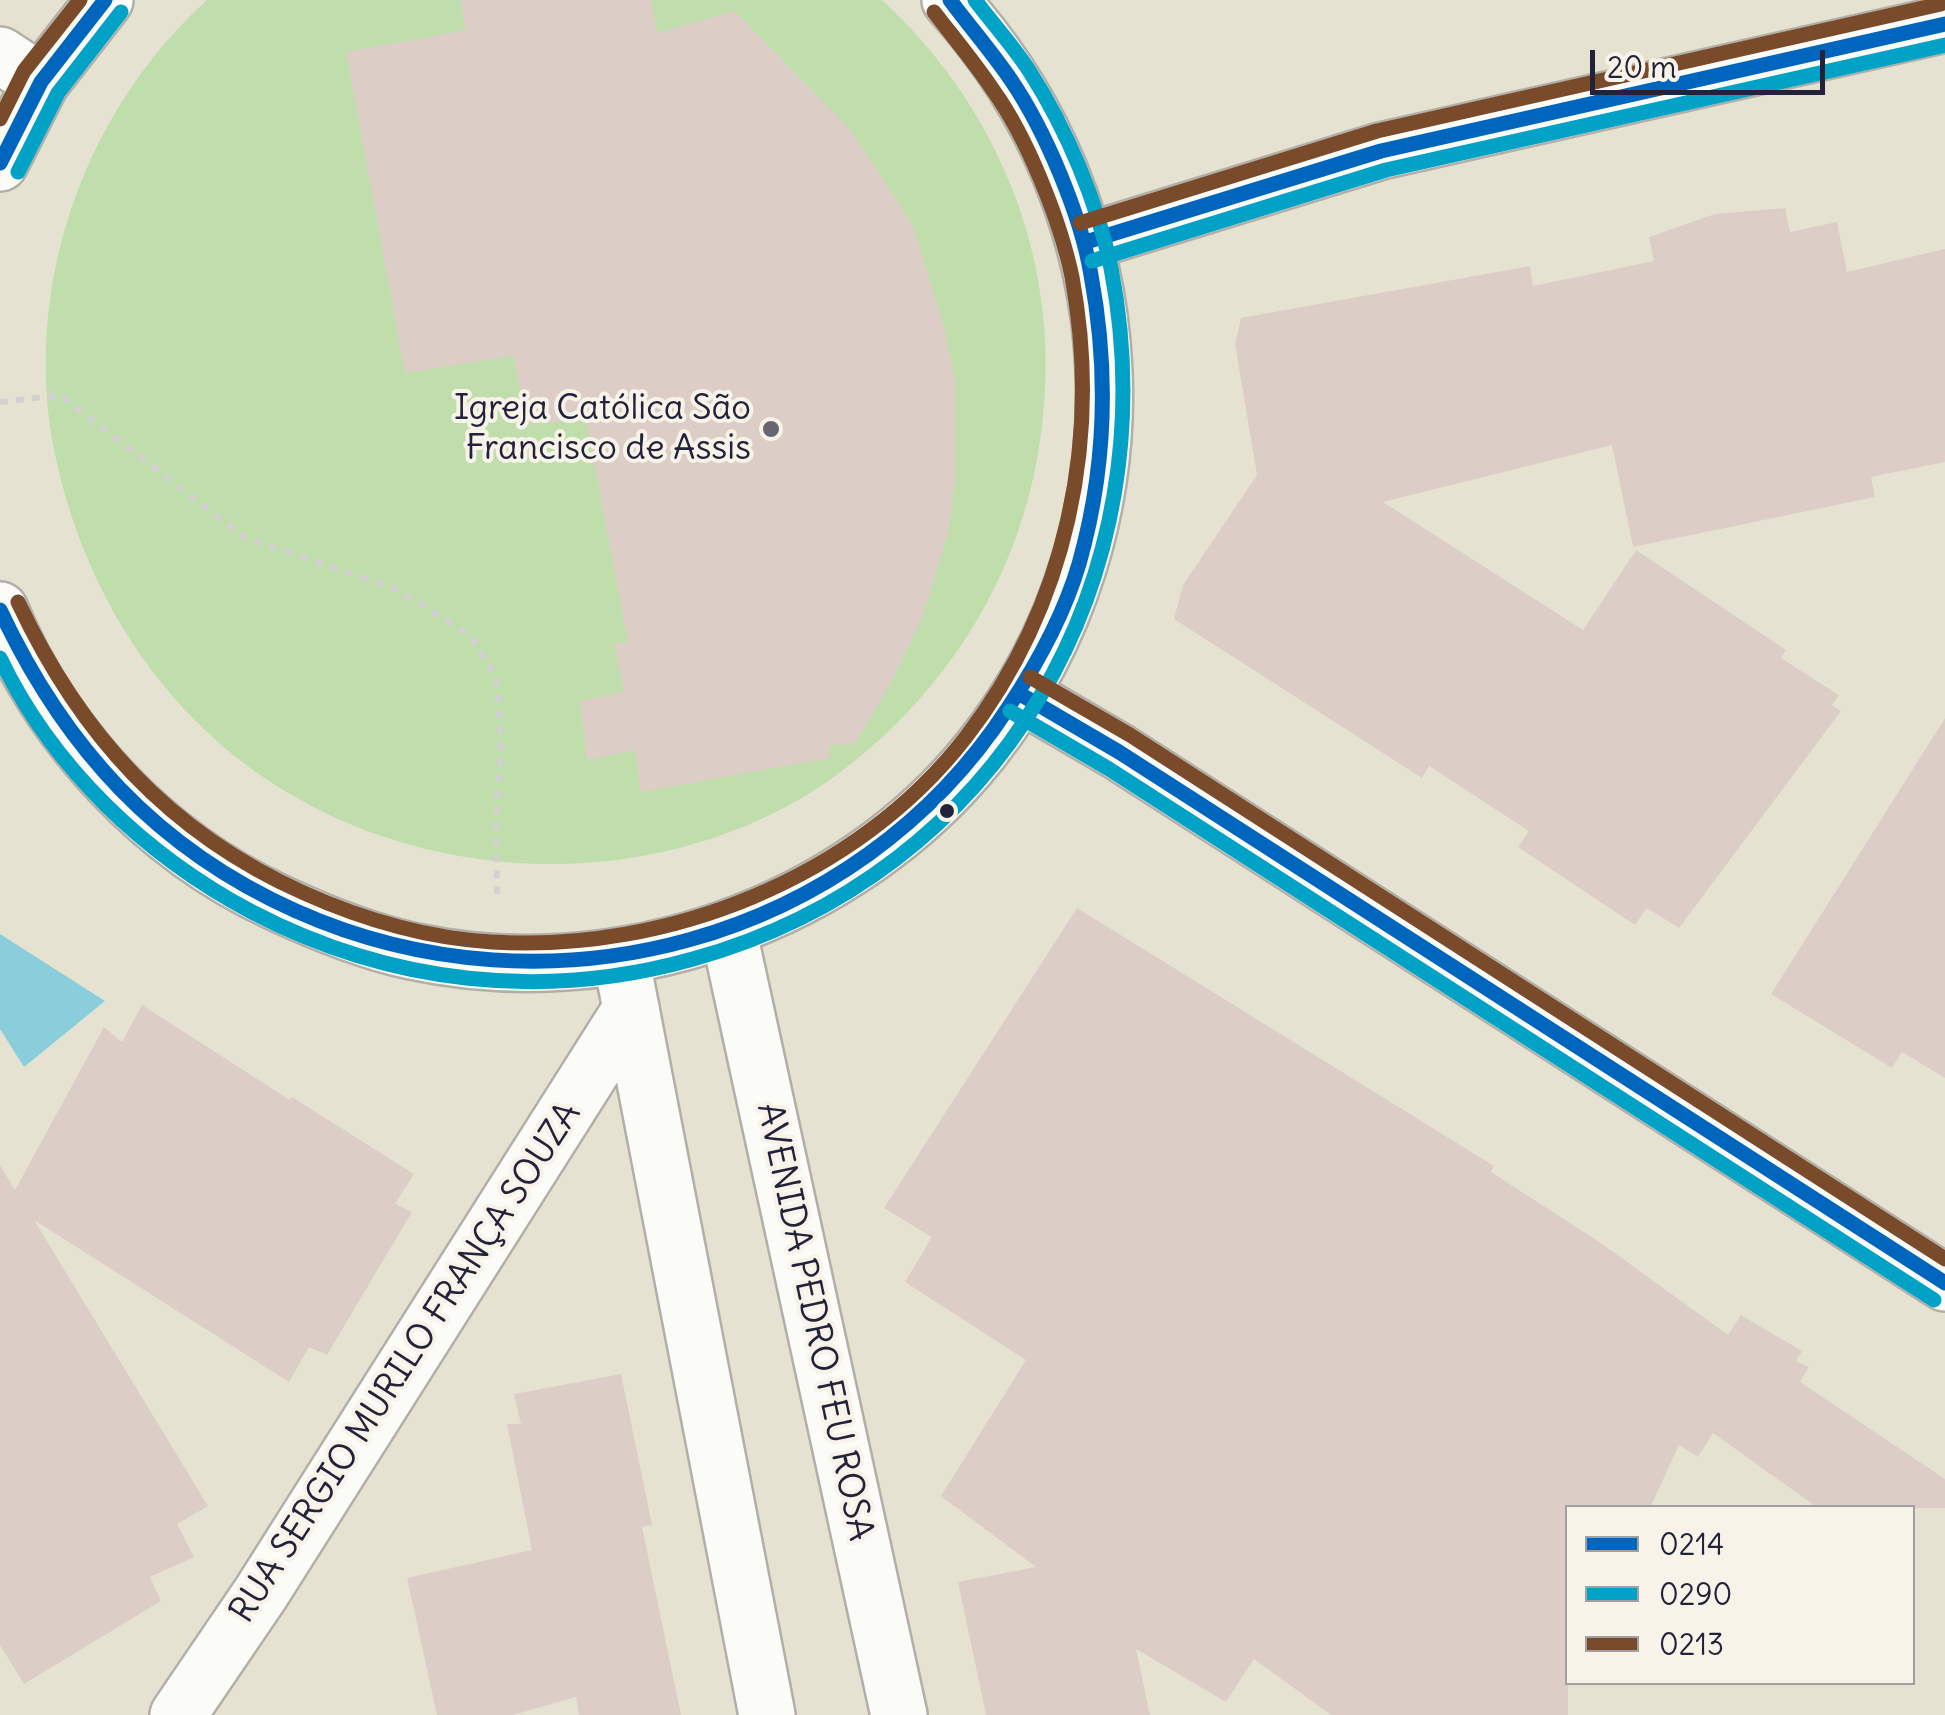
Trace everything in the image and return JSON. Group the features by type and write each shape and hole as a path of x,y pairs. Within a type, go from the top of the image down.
{"street":[{"path":"0,163 21,69 105,0"},
{"path":"0,610 55,713 110,782 175,841 247,889 328,926 411,951 626,983 728,929 826,884 890,841 936,799 982,750 1020,694 1057,625 1084,551 1100,475 1106,398 1103,339 1086,242 1060,168 1025,98 979,32 950,0"},
{"path":"1086,242 1382,151 1945,24"},
{"path":"1020,694 1119,752 1945,1283"},
{"name":"AVENIDA PEDRO FEU ROSA","path":"728,929 899,1715"},
{"path":"626,983 767,1715"},
{"name":"RUA SERGIO MURILO FRANÇA SOUZA","path":"178,1715 261,1593 626,983"}],"path":[{"path":"0,402 60,394 245,538 394,588 470,635 497,679 501,744 496,824 498,963"}],"green space":[{"path":"207,0 882,0 916,34 973,111 1015,197 1040,290 1045,338 1043,416 1038,455 1019,530 988,601 938,677 867,751 827,782 763,818 694,844 622,859 548,864 475,858 402,843 333,817 269,781 192,718 131,641 85,553 56,459 47,396 47,333 55,270 71,209 95,151 126,96 163,45"}],"water":[{"path":"0,934 105,1001 24,1067 0,1029"}],"building":[{"name":"Igreja Católica São Francisco de Assis","path":"460,0 651,0 657,33 734,11 850,129 912,224 945,330 955,381 955,478 949,530 924,613 894,677 855,744 830,745 830,758 641,792 635,750 587,760 580,701 624,692 614,643 628,642 586,420 527,424 513,356 405,373 346,52 466,30"},
{"path":"1785,208 1790,232 1837,222 1847,272 1945,249 1945,462 1871,477 1875,497 1633,547 1612,445 1383,502 1583,630 1636,550 1786,650 1781,658 1839,695 1832,705 1841,711 1679,928 1647,908 1635,925 1518,847 1529,831 1429,766 1422,778 1174,619 1183,585 1257,475 1235,344 1241,318 1530,266 1533,286 1654,261 1649,237 1715,214"},
{"path":"1945,718 1945,1078 1902,1052 1892,1068 1771,994"},
{"path":"1077,908 1494,1166 1491,1172 1601,1243 1728,1335 1741,1315 1802,1351 1796,1361 1809,1367 1800,1382 1945,1479 1945,1508 1814,1505 1713,1433 1698,1457 1679,1445 1651,1505 1565,1505 1568,1715 1331,1715 1254,1659 1226,1702 1136,1649 1150,1715 986,1715 958,1582 1036,1567 941,1496 1026,1360 905,1282 932,1237 884,1208"},
{"path":"142,1005 414,1174 395,1204 412,1212 327,1355 309,1347 289,1382 34,1220 208,1506 177,1524 194,1557 150,1577 161,1601 24,1684 0,1645 0,1165 15,1190 104,1027 122,1042"},
{"path":"621,1374 652,1525 642,1527 681,1715 579,1715 576,1697 513,1715 437,1715 407,1578 532,1550 507,1424 521,1424 514,1394"}],"transit line":[{"name":"0213","path":"0,119 24,71 80,0"},
{"name":"0214","path":"0,163 41,82 105,0"},
{"name":"0214","path":"0,610 25,660 85,749 158,825 246,886 296,911 393,944 493,960 592,958 690,940 783,905 868,854 944,789 1008,708 1029,674 1073,583 1088,528 1099,456 1101,348 1091,275 1079,226 1060,174 1024,100 950,0"},
{"name":"0290","path":"0,658 21,698 75,772 139,836 175,864 252,912 304,936 358,956 413,970 524,982 581,980 637,972 693,959 802,918 896,859 976,784 1040,698 1086,600 1114,494 1123,383 1105,243 1079,167 1044,94 975,0"},
{"name":"0213","path":"1080,223 1377,131 1941,4"},
{"name":"0290","path":"18,172 58,93 121,12"},
{"name":"0213","path":"18,602 70,695 100,736 171,809 255,869 372,919 443,936 492,942 558,942 625,934 690,919 754,896 814,867 871,830 922,787 966,737 1001,686 1052,577 1068,519 1078,459 1082,399 1080,338 1072,277 1059,230 1041,180 1006,109 934,12"},
{"name":"0214","path":"1086,242 1381,151 1945,24"},
{"name":"0290","path":"1092,261 1386,170 1945,45"},
{"name":"0213","path":"1030,677 1130,735 1945,1259"},
{"name":"0214","path":"1020,694 1119,752 1945,1283"},
{"name":"0290","path":"1010,711 1109,769 1934,1300"}],"place":[{"name":"Igreja Católica São Francisco de Assis","path":"771,429"}]}
